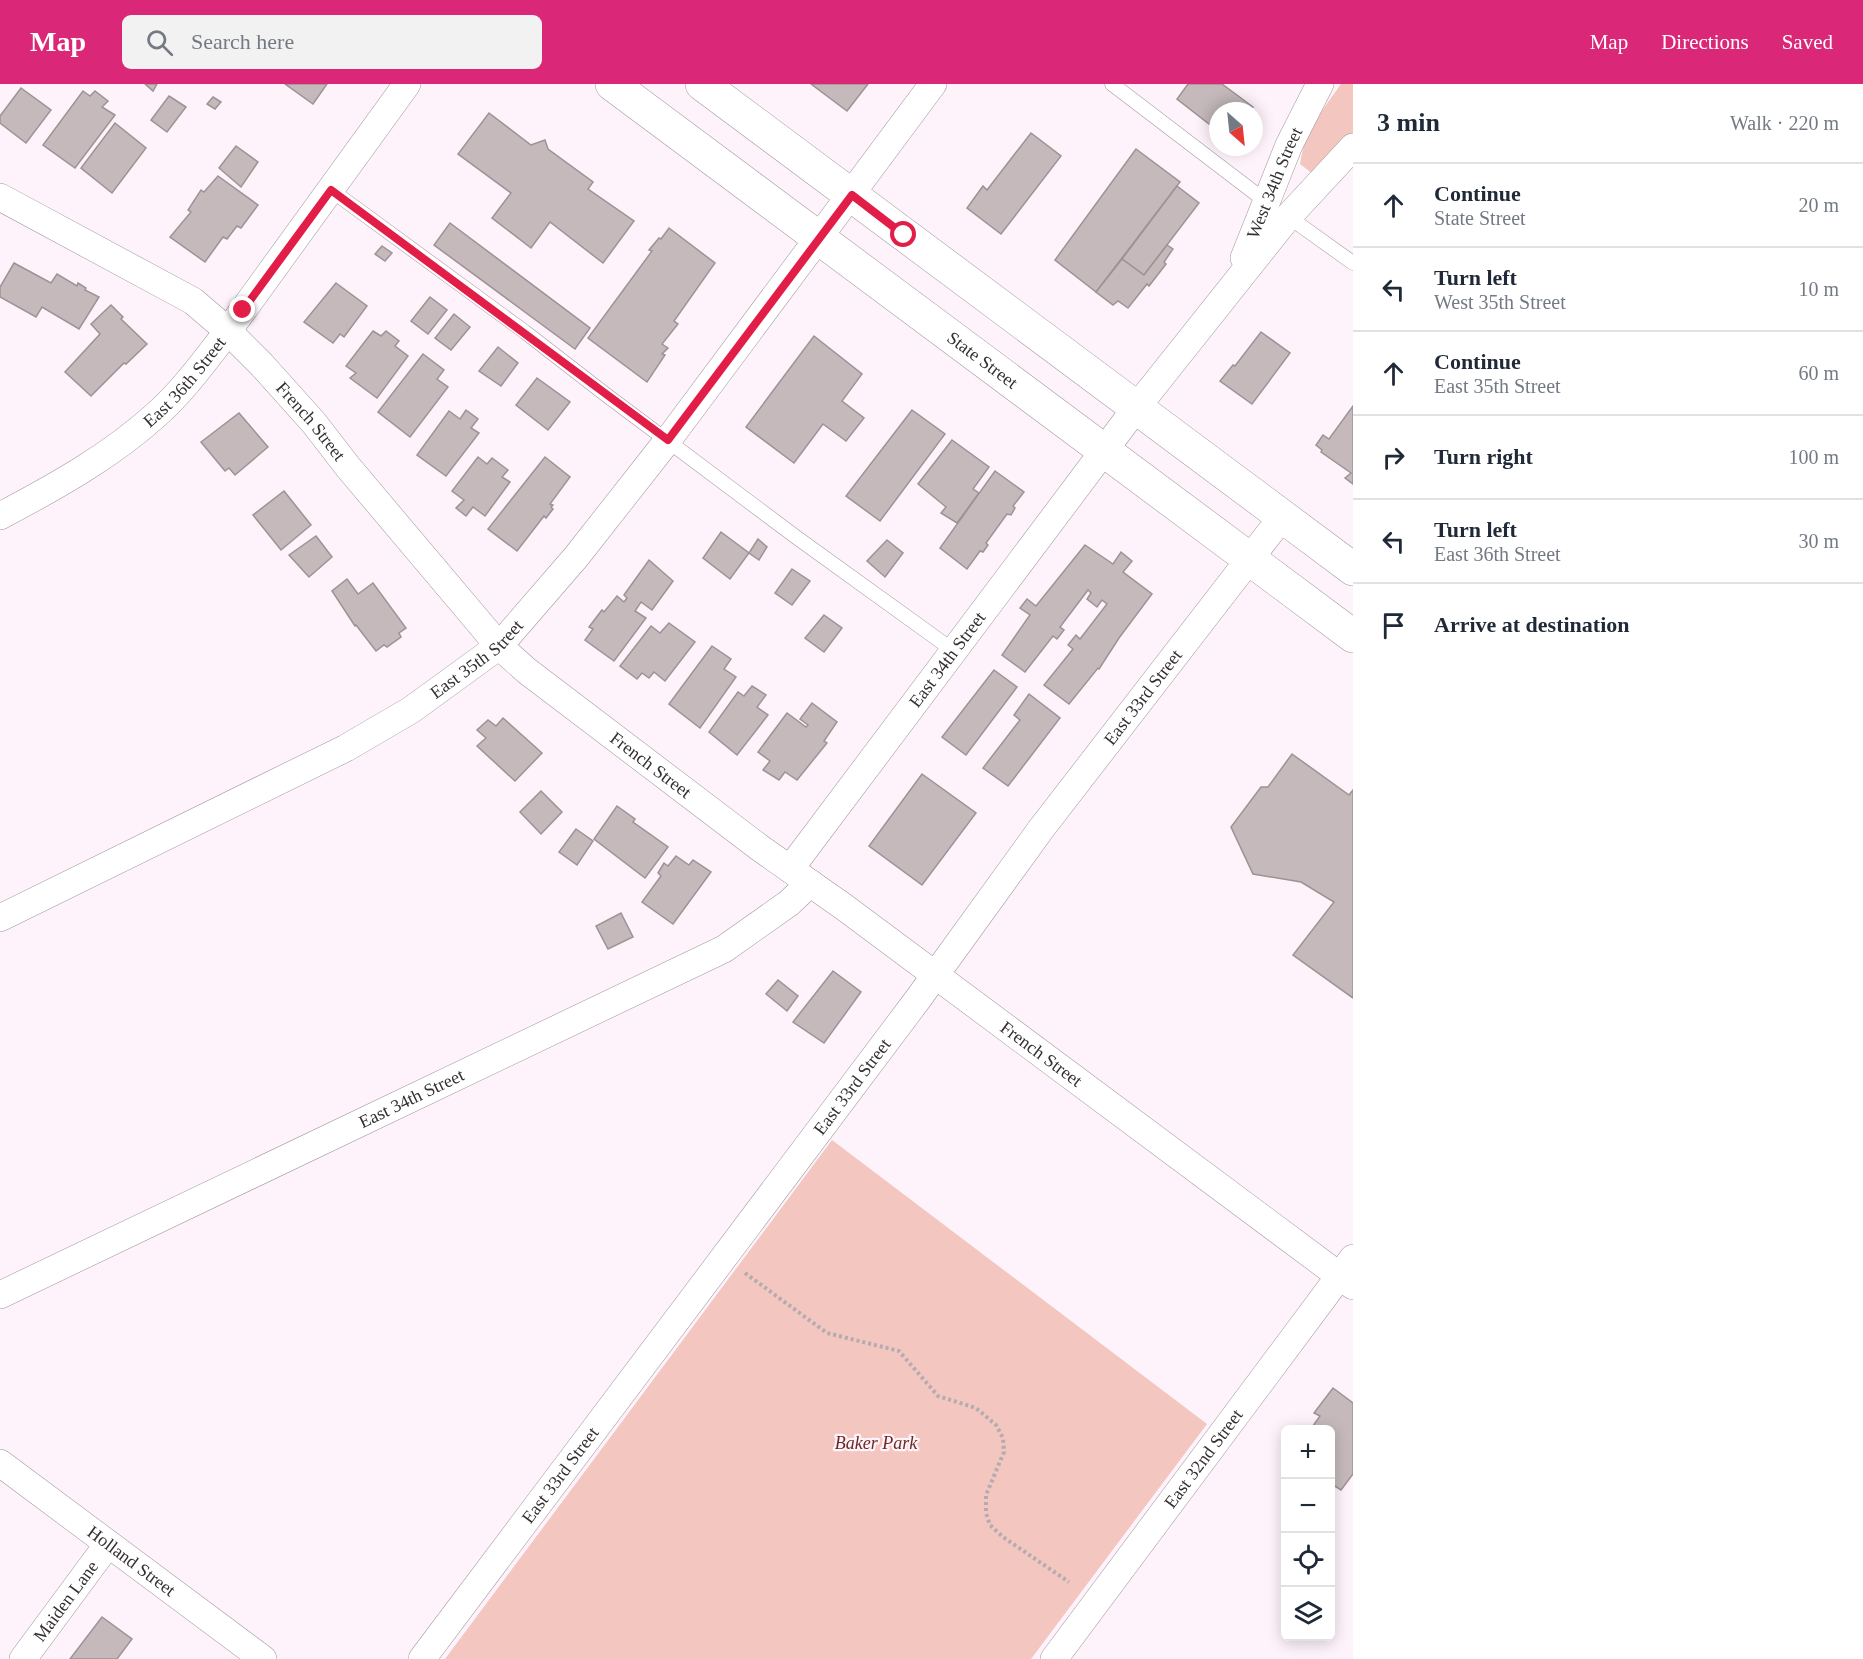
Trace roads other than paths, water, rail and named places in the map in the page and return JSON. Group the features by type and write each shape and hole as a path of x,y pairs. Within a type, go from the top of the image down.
{"street":[{"name":"East 36th Street","path":"0,516 94,462 158,413 228,331 406,84"},
{"name":"State Street","path":"612,84 1353,636"},
{"path":"702,84 1353,569"},
{"name":"East 35th Street","path":"0,918 346,748 411,710 499,646 576,557 668,440 933,84"},
{"name":"West 34th Street","path":"1233,284 1289,145 1320,84"},
{"name":"West 34th Street","path":"1104,450 1288,217 1353,147"},
{"name":"French Street","path":"0,197 193,301 228,331 314,423 356,477 499,646 527,671 800,876 1349,1274"},
{"name":"East 34th Street","path":"0,1295 733,944 789,903 800,876 954,651 1104,450"},
{"name":"East 33rd Street","path":"422,1659 935,975 1041,829 1282,517"},
{"name":"East 32nd Street","path":"1054,1659 1349,1274"},
{"name":"Holland Street","path":"0,1463 263,1659"},
{"name":"Maiden Lane","path":"22,1659 108,1544"}],"lane":[{"path":"1112,84 1267,202 1353,263"},
{"path":"331,190 796,537 954,651"}],"park label":[{"name":"Baker Park","path":"876,1443"}]}
